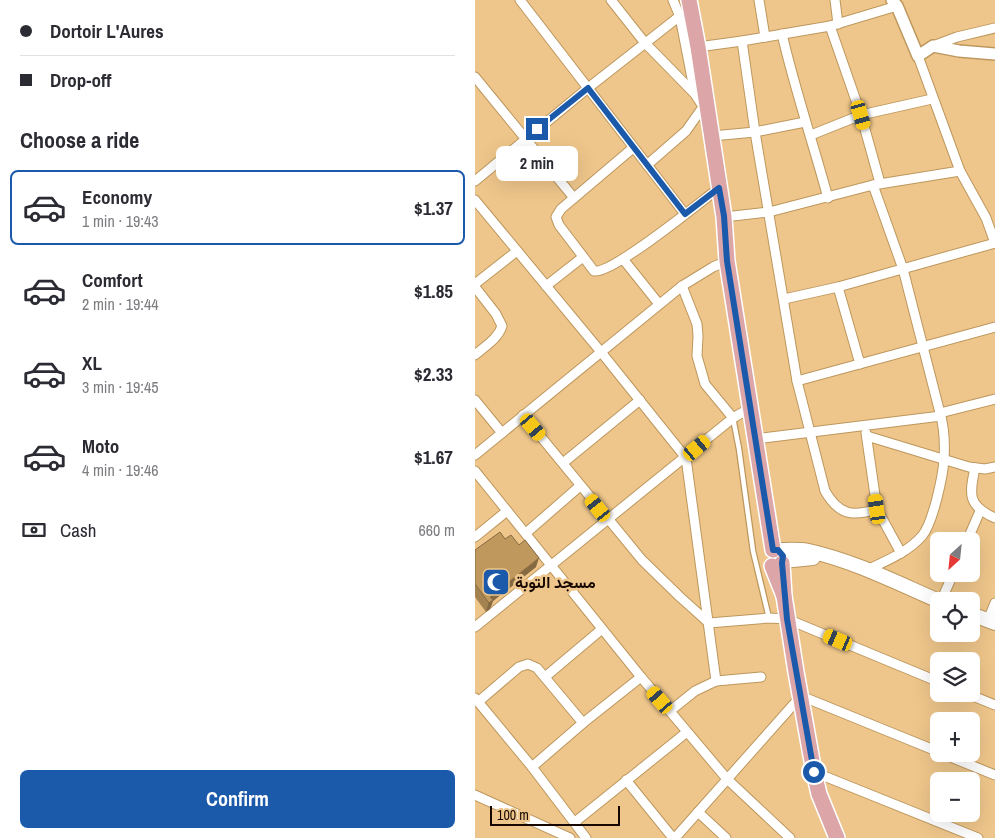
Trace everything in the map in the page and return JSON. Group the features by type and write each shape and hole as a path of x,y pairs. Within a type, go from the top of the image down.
{"main road":[{"path":"686,9 698,47 705,109 712,136 724,216 727,261 750,408 778,558 814,772 819,794 837,838"},
{"path":"778,558 826,556 867,570 930,597"}],"street":[{"path":"520,0 685,214"},
{"path":"611,0 645,43 695,94 705,109 686,131 647,166"},
{"path":"673,0 686,9 695,94"},
{"path":"759,0 765,37"},
{"path":"835,0 834,25 861,115 877,184 903,269 941,414 945,459 934,509 927,528 917,541 901,553 867,570"},
{"path":"698,47 834,25 895,3 918,56 932,99 960,171 991,217 995,243 838,287 784,299"},
{"path":"475,181 686,9"},
{"path":"918,56 933,46 957,37 995,28"},
{"path":"781,34 828,198"},
{"path":"742,41 755,132 797,381 825,492 831,502 840,510 850,514 859,514 877,509"},
{"path":"933,46 959,51 995,54"},
{"path":"475,77 574,198"},
{"path":"811,135 861,115 932,99"},
{"path":"712,136 755,132 805,122"},
{"path":"633,148 561,209 556,217 559,225 590,268 596,272 623,259 719,188"},
{"path":"724,216 769,212 877,184 960,171"},
{"path":"475,200 686,458 716,681"},
{"path":"475,355 500,333 502,326 496,314 475,286 517,251"},
{"path":"546,286 583,257"},
{"path":"623,259 659,304"},
{"path":"475,455 682,286 713,267 727,261"},
{"path":"682,286 697,324 697,356 705,384 733,418"},
{"path":"838,287 860,364"},
{"path":"797,381 995,327"},
{"path":"755,439 809,432 866,431 907,419 941,414 995,399"},
{"path":"475,400 502,433"},
{"path":"563,463 640,400"},
{"path":"475,627 733,418 750,408"},
{"path":"523,415 641,560 709,623 769,618 787,619 930,678"},
{"path":"866,431 975,468 995,467"},
{"path":"866,431 877,509 901,553"},
{"path":"975,468 970,488 972,496 981,511 995,518"},
{"path":"475,471 641,677 727,779 790,838"},
{"path":"526,534 580,486"},
{"path":"475,537 507,511"},
{"path":"971,532 981,511"},
{"path":"991,622 995,603"},
{"path":"545,677 602,629"},
{"path":"583,723 533,665 523,664 477,700 532,767 586,838"},
{"path":"532,767 641,677"},
{"path":"670,711 695,691 716,681 761,677"},
{"path":"626,780 674,838 801,696 930,748"},
{"path":"980,699 995,705"},
{"path":"575,822 687,732"},
{"path":"964,762 995,774"},
{"path":"814,772 978,838"},
{"path":"475,795 570,838"},
{"path":"698,812 726,838"}],"lane":[{"path":"733,418 753,551 769,618"}],"building":[{"name":"مسجد التوبة","path":"500,532 505,539 511,535 519,545 525,540 539,558 490,597 493,600 489,603 475,584 475,550"}],"place":[{"name":"مسجد التوبة","path":"496,582"}],"route":[{"path":"537,129 588,88 685,214 719,188 724,216 727,261 773,550 778,550 783,556 784,596 787,619 814,772"}]}
